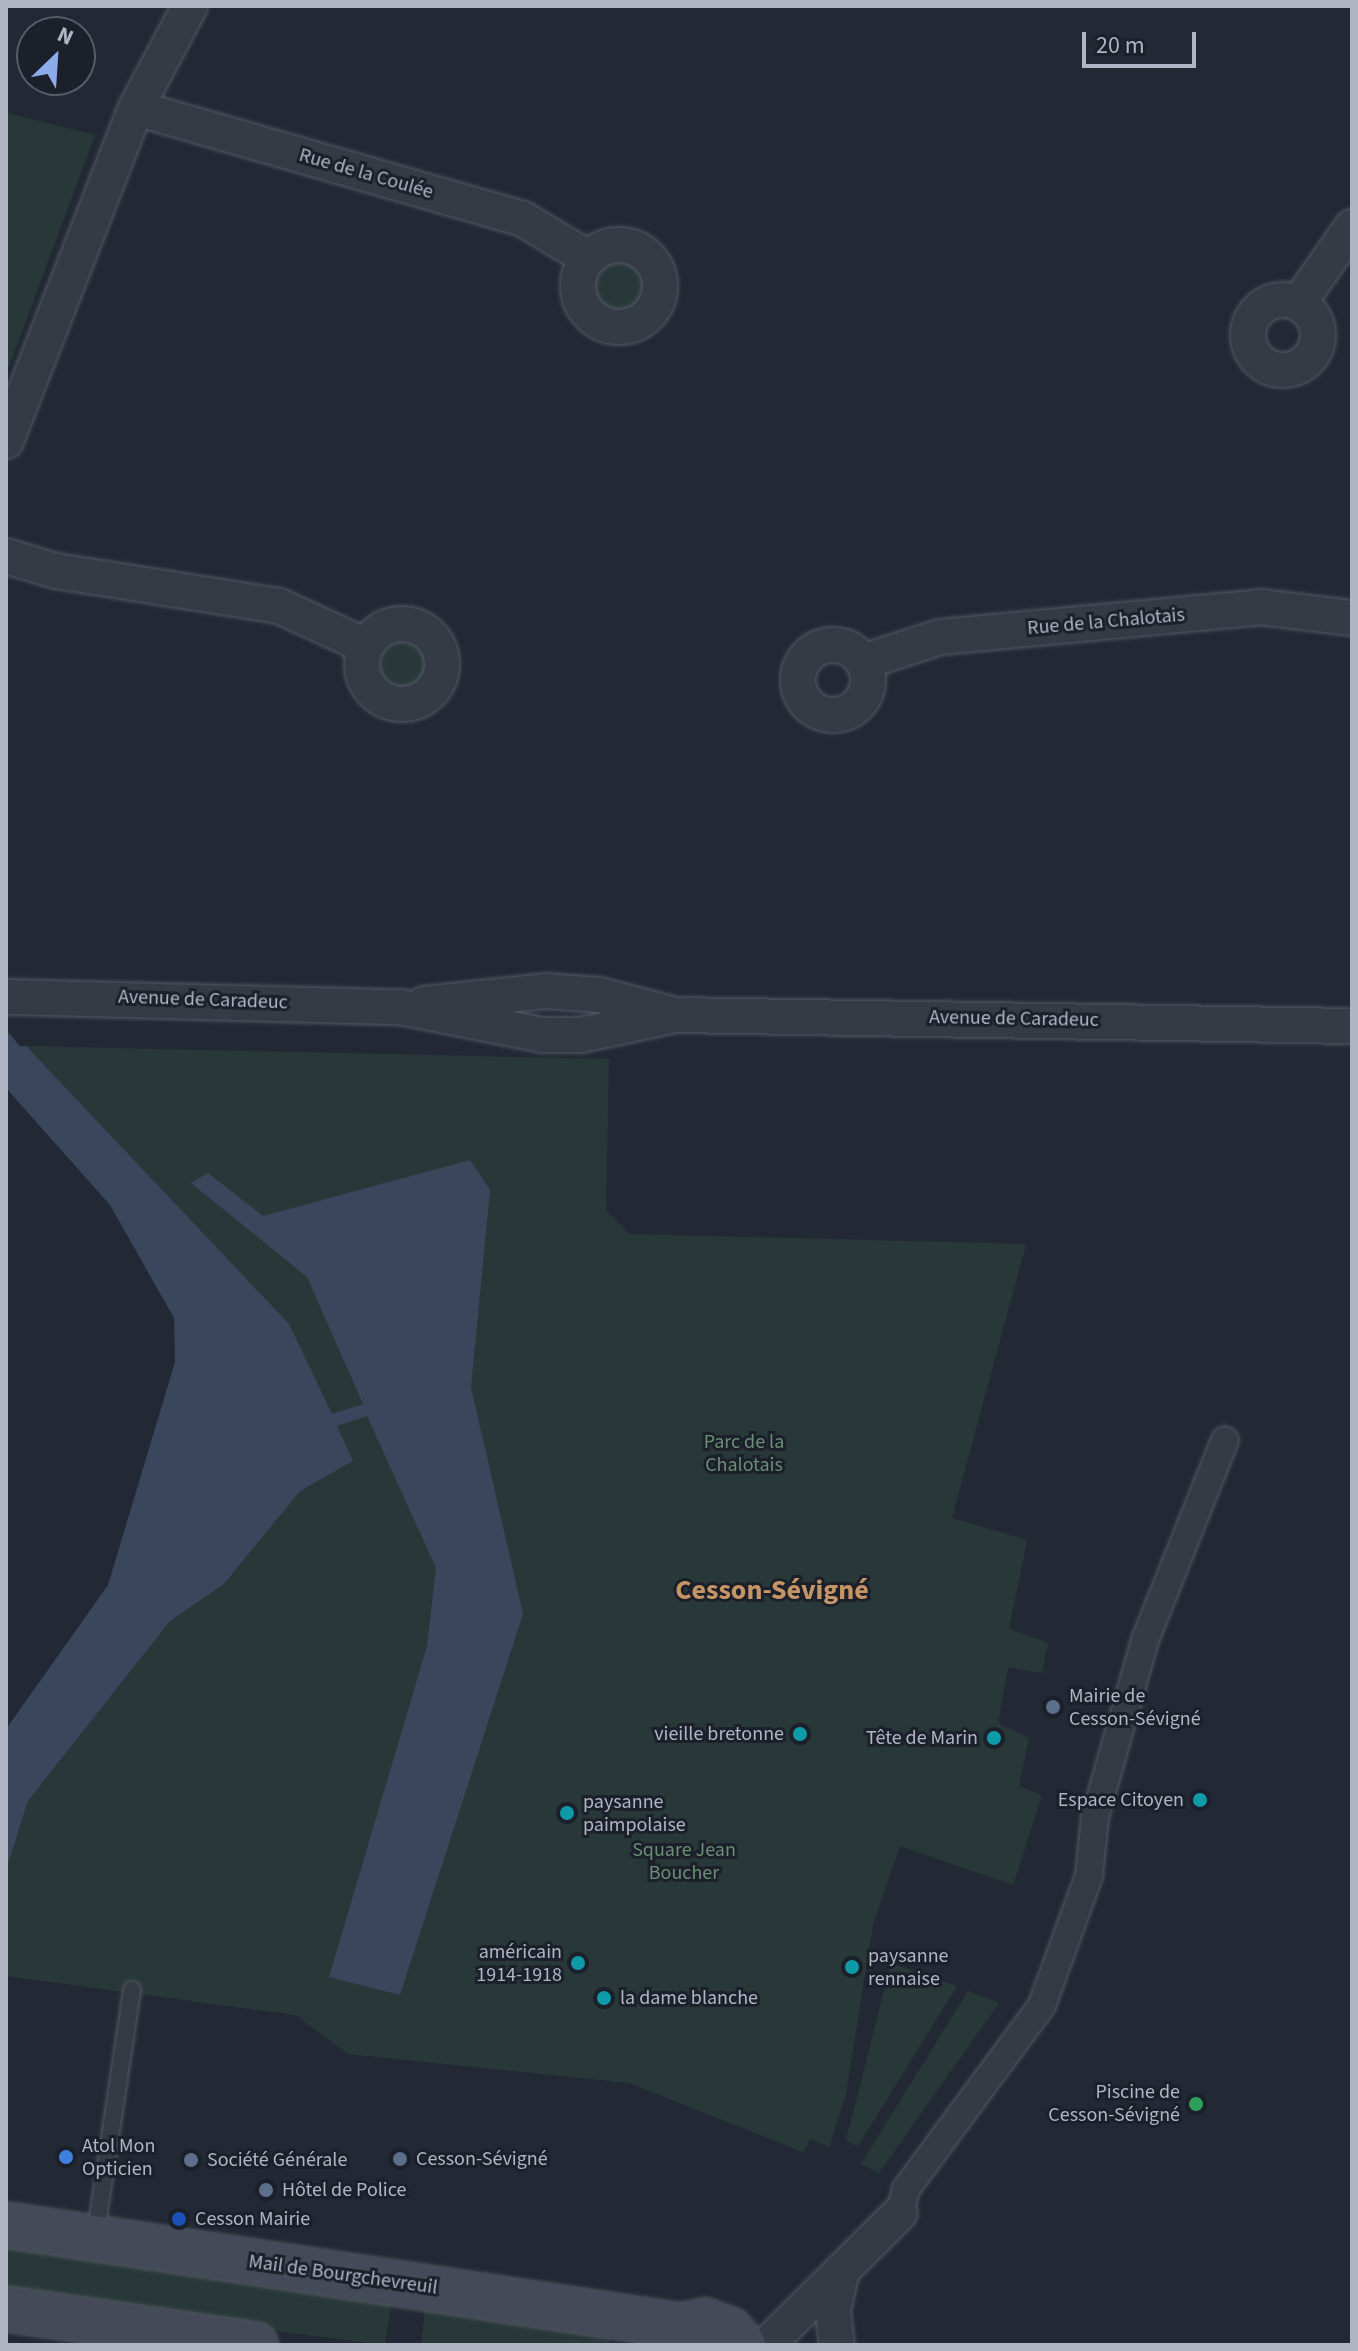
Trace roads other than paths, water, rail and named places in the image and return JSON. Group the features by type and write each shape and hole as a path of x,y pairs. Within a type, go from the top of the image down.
{"main road":[{"name":"Mail de Bourgchevreuil","path":"6,2225 670,2336 718,2324 743,2345"},
{"path":"6,2309 90,2333 255,2345"}],"street":[{"path":"6,441 136,108 190,6"},
{"name":"Rue de la Coulée","path":"136,108 523,219 588,258"},
{"path":"1298,304 1352,227"},
{"path":"6,556 279,606 366,646"},
{"name":"Rue de la Chalotais","path":"863,662 940,637 1232,610 1352,618"},
{"name":"Avenue de Caradeuc","path":"16,996 400,1007 543,1035 581,1035 675,1015 1352,1026"},
{"path":"767,2345 900,2213 906,2189 1042,2005 1089,1876 1095,1817 1145,1640 1225,1440"},
{"path":"837,2345 833,2310 842,2270"}],"lane":[{"path":"95,2239 132,1990"}],"water":[{"path":"26,1046 289,1324 332,1414 363,1404 307,1277 191,1183 208,1173 263,1216 470,1160 490,1190 471,1387 523,1614 400,1995 329,1977 427,1646 436,1568 367,1416 337,1426 353,1461 300,1491 224,1584 170,1621 28,1801 6,1870 6,1729 108,1585 175,1362 174,1318 110,1205 6,1088 6,1047"}],"waterway":[{"path":"6,1038 20,1056"}],"place":[{"name":"Mairie de Cesson-Sévigné","path":"1053,1707"},
{"name":"vieille bretonne","path":"800,1734"},
{"name":"Tête de Marin","path":"994,1738"},
{"name":"Espace Citoyen","path":"1200,1800"},
{"name":"paysanne paimpolaise","path":"567,1813"},
{"name":"américain 1914-1918","path":"578,1963"},
{"name":"paysanne rennaise","path":"852,1967"},
{"name":"la dame blanche","path":"604,1998"},
{"name":"Piscine de Cesson-Sévigné","path":"1196,2104"},
{"name":"Atol Mon Opticien","path":"66,2157"},
{"name":"Cesson-Sévigné","path":"400,2159"},
{"name":"Société Générale","path":"191,2160"},
{"name":"Hôtel de Police","path":"266,2190"},
{"name":"Cesson Mairie","path":"179,2219"}],"district":[{"name":"Cesson-Sévigné","path":"772,1590"}],"park label":[{"name":"Parc de la Chalotais","path":"744,1454"},
{"name":"Square Jean Boucher","path":"684,1862"}]}
